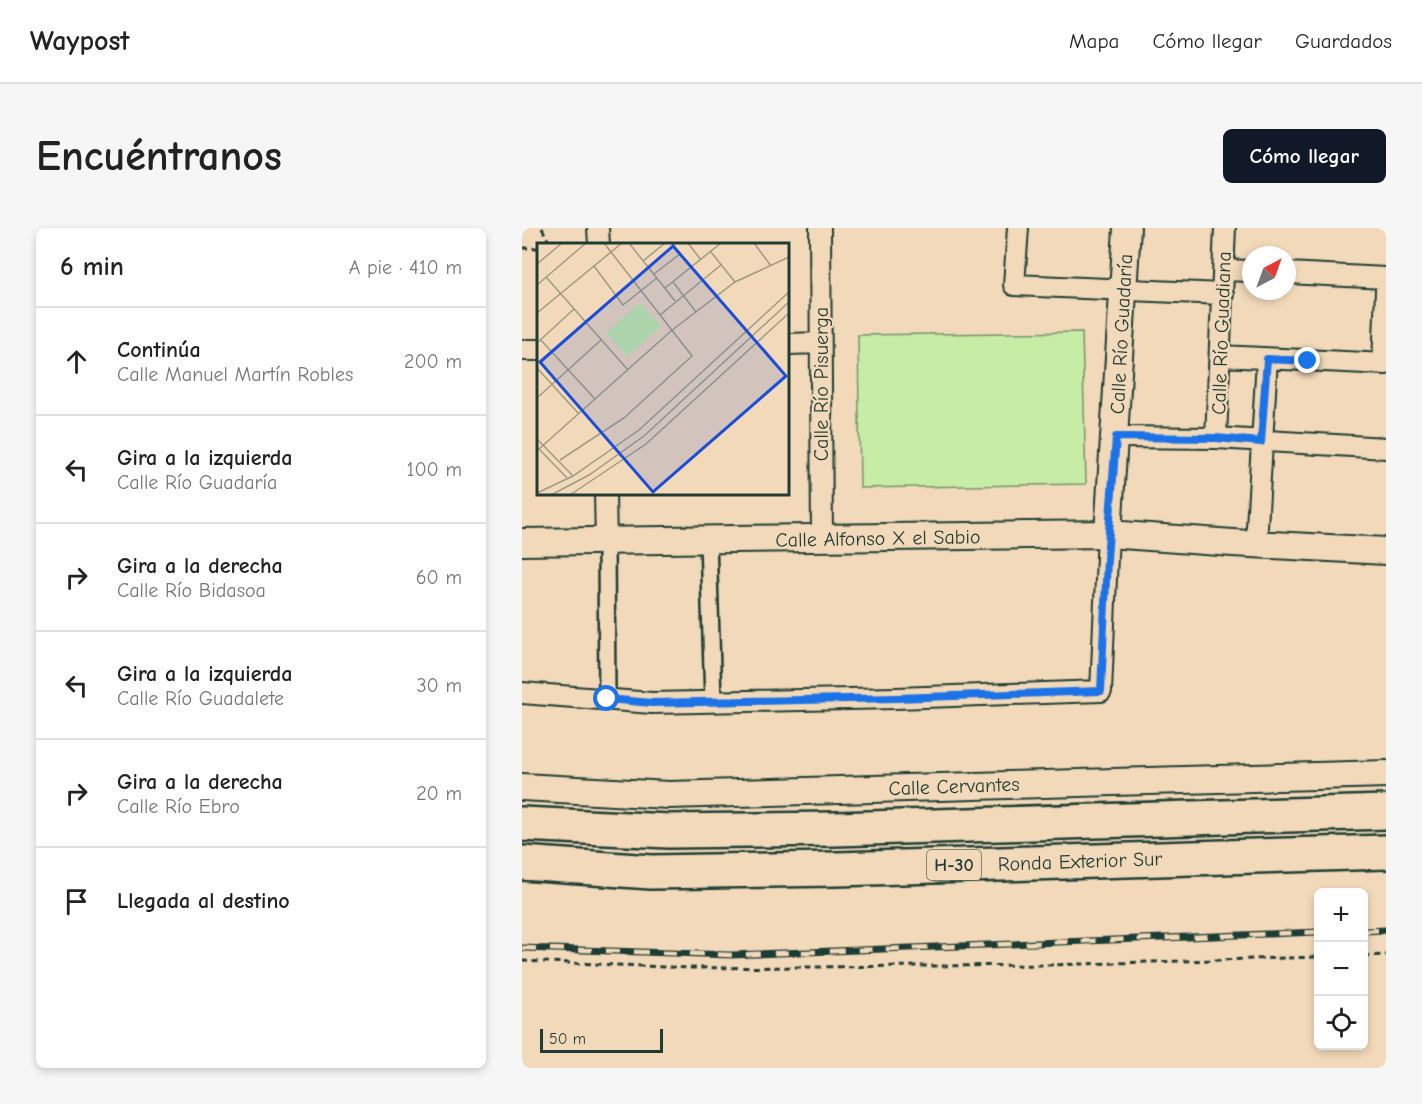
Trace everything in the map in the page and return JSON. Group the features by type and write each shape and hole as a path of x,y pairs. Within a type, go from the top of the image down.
{"highway":[{"name":"Ronda Exterior Sur","path":"522,824 669,831 835,830 1386,812"},
{"name":"Ronda Exterior Sur","path":"522,863 651,872 1386,852"}],"street":[{"path":"598,228 599,243"},
{"name":"Calle Río Pisuerga","path":"820,228 822,539"},
{"path":"1018,228 1014,285 1223,294"},
{"name":"Calle Río Guadaría","path":"713,701 1101,691 1108,534 1116,437 1127,228"},
{"name":"Calle Río Guadiana","path":"1216,438 1225,228"},
{"path":"1224,270 1242,271"},
{"path":"1296,273 1386,278"},
{"path":"1220,356 1385,364 1386,290"},
{"path":"789,344 820,343"},
{"path":"1245,544 1261,442 1267,359"},
{"path":"1116,437 1216,438 1386,448"},
{"path":"605,495 607,699"},
{"name":"Calle Alfonso X el Sabio","path":"522,542 1108,534 1386,551"},
{"path":"522,693 652,703 713,701 708,540"},
{"name":"Calle Cervantes","path":"522,787 669,795 1386,774"}],"path":[{"path":"542,228 550,243"},
{"path":"1368,956 1386,955"},
{"path":"522,961 702,968 1048,965 1314,957"}],"green space":[{"path":"1082,332 1086,484 860,488 858,335"}],"railway":[{"path":"1368,931 1386,930"},
{"path":"522,948 731,955 1314,932"}],"route":[{"path":"607,699 652,703 1101,691 1116,437 1216,438 1261,442 1267,359 1308,361"}]}
